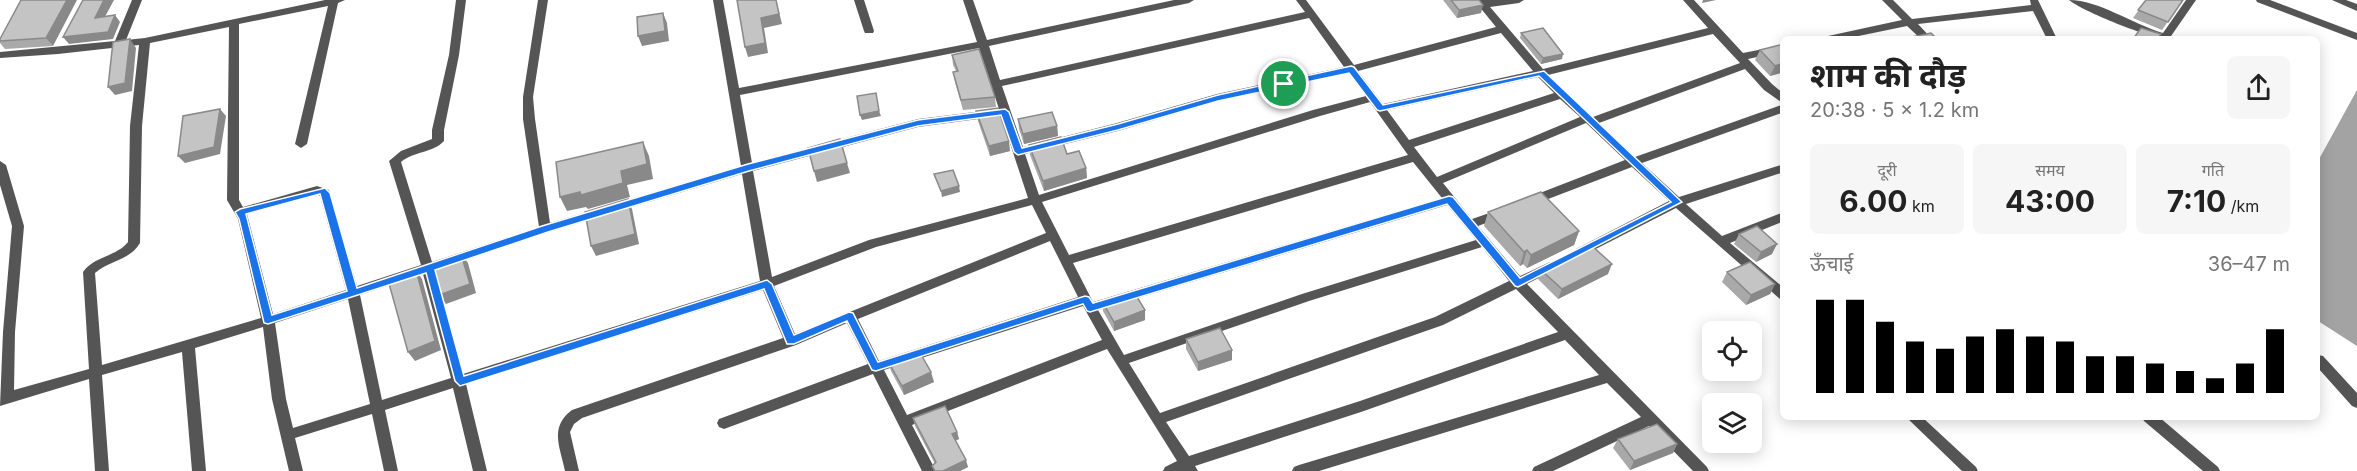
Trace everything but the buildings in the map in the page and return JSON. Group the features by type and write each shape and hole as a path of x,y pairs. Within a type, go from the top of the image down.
{"street":[{"path":"119,44 137,0"},
{"path":"461,0 454,55 438,130 438,141 403,154 395,161 430,268 460,381 480,471"},
{"path":"543,0 528,97 529,119 545,229"},
{"path":"718,0 767,284 791,341"},
{"path":"859,0 869,31"},
{"path":"968,0 1035,200 1088,304 1121,361 1189,467"},
{"path":"735,93 1189,0"},
{"path":"1301,0 1435,182 1518,283 1702,471"},
{"path":"1480,2 1519,0"},
{"path":"1688,0 1743,61 1780,96"},
{"path":"1887,0 1923,36"},
{"path":"2074,0 2144,31 2162,36"},
{"path":"2166,36 2191,0"},
{"path":"2261,0 2357,38"},
{"path":"2337,0 2357,8"},
{"path":"0,55 61,46 145,41 337,1 302,144"},
{"path":"1480,2 1541,73 1720,242 1780,290"},
{"path":"1842,36 1910,22 2035,3 2051,36"},
{"path":"996,84 1311,14"},
{"path":"234,22 233,200 244,219 268,320 279,399 296,471"},
{"path":"1018,152 1118,127 1218,98 1351,69 1502,29"},
{"path":"288,435 378,409 767,284 873,243 1035,200 1317,112 1541,73 1715,30"},
{"path":"102,471 89,272 99,263 127,252 134,243 136,126 145,41"},
{"path":"1435,182 1590,119 1780,49"},
{"path":"1407,145 1563,94"},
{"path":"1470,225 1635,161 1780,109"},
{"path":"0,165 18,226 3,399 188,345 545,229 748,168 918,123 1005,112"},
{"path":"1065,261 1416,157"},
{"path":"1158,419 1439,321 1677,202 1780,169"},
{"path":"240,212 322,190 325,193 353,293 391,471"},
{"path":"724,423 876,367 1449,200"},
{"path":"1720,242 1780,218"},
{"path":"572,471 563,432 569,420 577,414 791,341 1052,235"},
{"path":"1121,361 1306,297 1484,242"},
{"path":"849,316 929,471"},
{"path":"1170,471 1189,467 1567,334"},
{"path":"904,422 1112,342"},
{"path":"188,345 199,471"},
{"path":"2320,362 2357,402"},
{"path":"1299,471 1609,377"},
{"path":"1539,471 1651,419"},
{"path":"1916,420 1971,471"},
{"path":"2153,420 2213,471"}],"shaded area":[{"path":"2357,90 2357,346 2320,322 2320,157"}],"route":[{"path":"1284,84 1218,98 1118,127 1018,152 1003,111 918,123 748,168 545,229 381,285 268,320 243,215 240,212 322,190 325,193 353,293 430,268 460,381 767,284 791,341 849,316 876,367 1085,300 1090,308 1449,200 1518,283 1677,202 1541,73 1380,108 1351,69 1284,84"}]}
